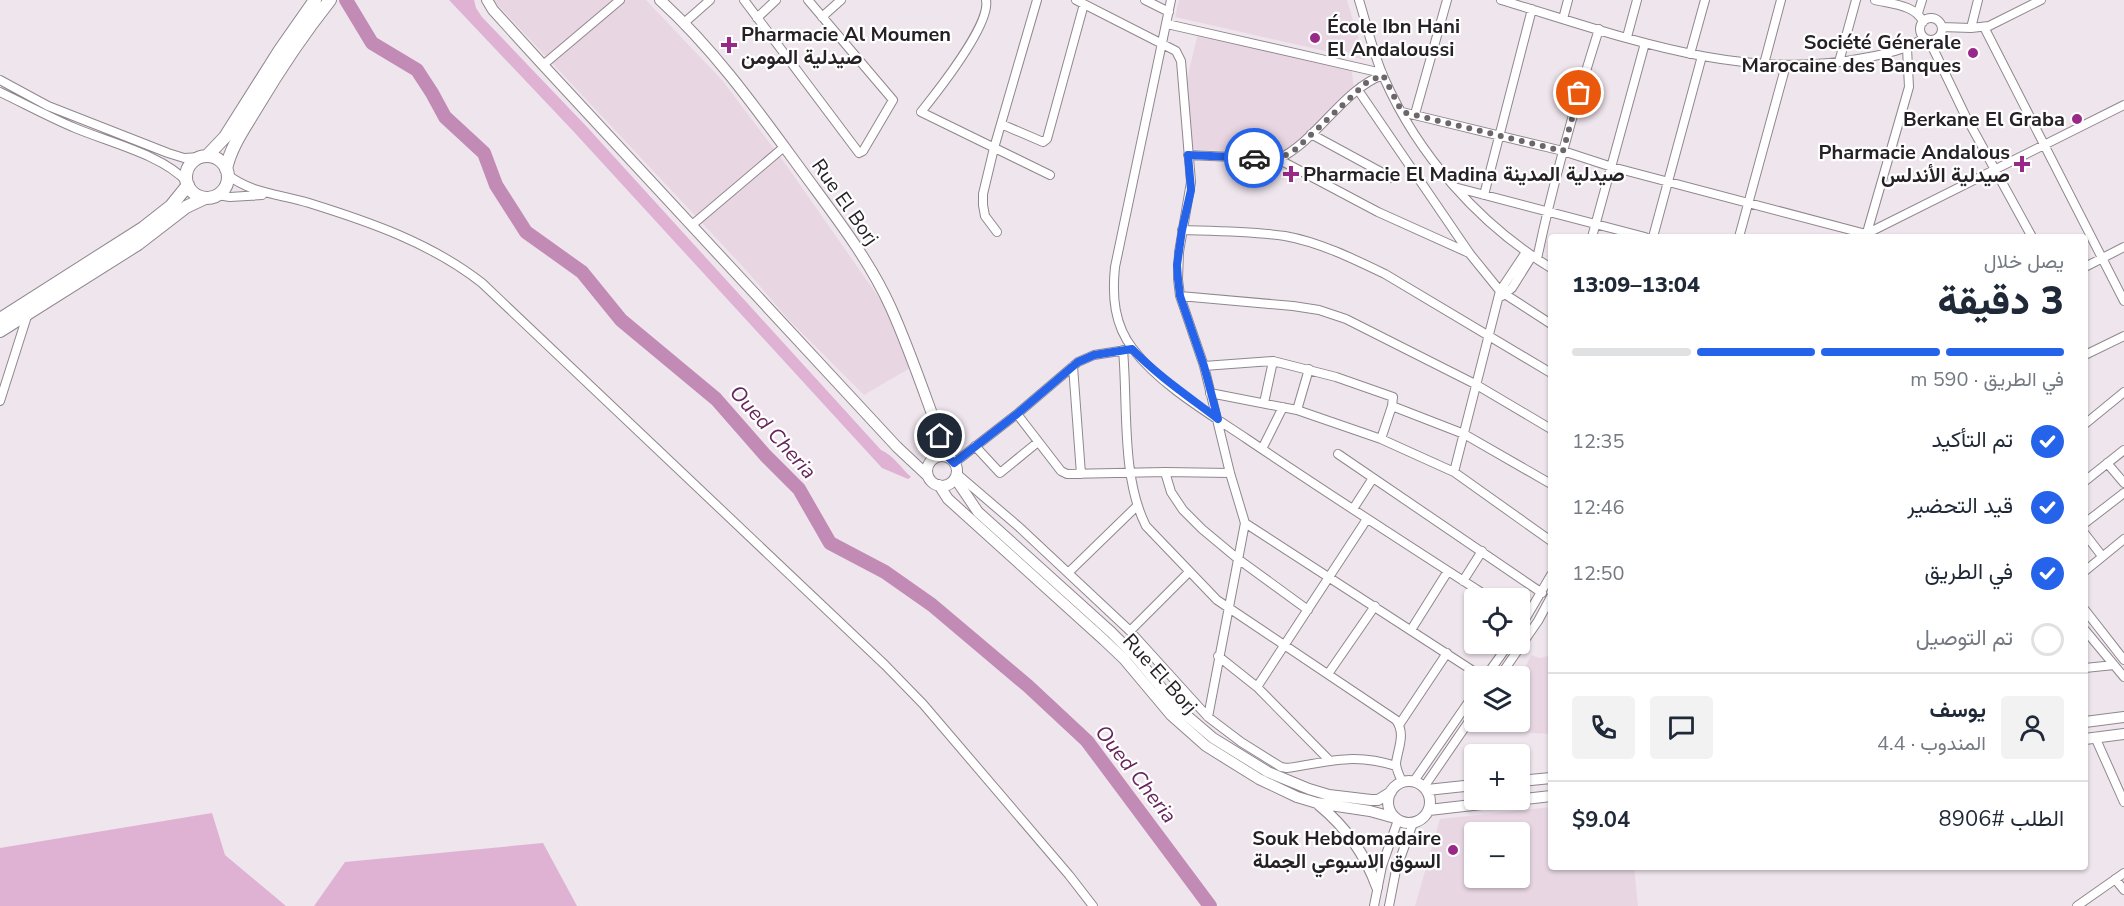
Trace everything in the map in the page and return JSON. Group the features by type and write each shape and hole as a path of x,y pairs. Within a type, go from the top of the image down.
{"highway":[{"path":"0,331 138,244 186,207 225,187 235,144 315,0"},
{"path":"211,196 195,194 188,184 186,176 191,165 204,157 225,137 285,52 330,0"},
{"path":"204,157 218,160 227,172"},
{"path":"0,319 143,228 171,206 188,184"}],"main road":[{"path":"487,0 493,10 543,65 889,438 934,483 948,484 953,468 943,456 933,459 928,466 928,476"},
{"name":"Rue El Borj","path":"660,0 684,22 741,89 850,239 891,307 953,468 978,512 1111,632 1179,709 1213,738 1268,772 1309,789 1329,795 1371,800 1385,797 1391,792"},
{"name":"Rue El Borj","path":"939,485 948,499 1124,659 1157,701 1194,736 1259,779 1317,803 1370,811 1396,819"},
{"path":"2088,722 2122,717"},
{"path":"2090,738 2124,734"},
{"path":"1530,780 1548,778"},
{"path":"1417,785 1431,800 1429,810 1423,819 1413,823 1396,819 1388,805 1391,792 1417,785 1464,785"},
{"path":"1429,810 1548,796"},
{"path":"1317,803 1353,840 1371,871 1377,887"}],"street":[{"path":"543,65 620,0"},
{"path":"684,22 710,0"},
{"path":"744,0 859,153 863,151 893,100 808,0"},
{"path":"757,18 776,0"},
{"path":"822,17 841,0"},
{"path":"997,232 985,216 983,205 994,148 1037,0"},
{"path":"1145,0 1168,12"},
{"path":"1171,0 1115,267 1113,291 1114,308 1128,349 1130,473 1137,506 1146,526 1189,572 1228,608 1391,716 1399,725"},
{"path":"1359,0 1382,74 1402,112 1428,153 1457,188 1490,222 1548,266"},
{"path":"1415,114 1447,0"},
{"path":"1501,0 1690,54 1764,64 1839,62 1907,48 1926,39 1938,37 1941,27"},
{"path":"1563,19 1568,0"},
{"path":"1627,37 1637,0"},
{"path":"1690,54 1705,0"},
{"path":"1764,64 1781,0"},
{"path":"1839,62 1856,0"},
{"path":"1875,0 1911,9 1920,17 1935,19 1941,27"},
{"path":"1922,0 1920,30 2030,234"},
{"path":"1971,28 1978,0"},
{"path":"1941,27 1984,27 2041,0"},
{"path":"986,1 986,10 962,59 921,112 1050,175"},
{"path":"1001,124 1046,141 1080,2 1176,51 1181,61 1191,190 1177,265 1180,296 1204,366 1230,473 1245,523 1208,717"},
{"path":"1484,195 1532,9"},
{"path":"1167,24 1382,74"},
{"path":"1984,27 2124,301"},
{"path":"1454,472 1475,384 1501,294 1532,256 1547,212 1599,29"},
{"path":"1593,234 1645,43"},
{"path":"1867,234 1909,87 1907,48"},
{"path":"1654,234 1702,56"},
{"path":"1740,234 1785,65"},
{"path":"1278,159 1296,149 1358,90 1382,74"},
{"path":"0,81 48,106 176,156 204,157"},
{"path":"1358,90 1470,254 1501,294 1548,322"},
{"path":"0,92 57,120 169,167 188,184"},
{"path":"1870,234 2124,105"},
{"path":"1402,112 1563,151 1612,167 1748,202 1859,234"},
{"path":"1311,134 1392,178"},
{"path":"127,148 131,139"},
{"path":"692,225 784,147"},
{"path":"1188,155 1278,159 1378,212 1470,254"},
{"path":"227,172 243,186 305,202 394,232 447,257 482,283 923,704 1093,906"},
{"path":"1457,188 1632,234"},
{"path":"211,196 269,194"},
{"path":"1182,230 1274,235 1303,240 1359,261 1385,274 1548,371"},
{"path":"2088,266 2124,247"},
{"path":"1180,296 1293,306 1319,310 1346,319 1475,384 1548,427"},
{"path":"0,401 28,313"},
{"path":"2088,353 2124,336"},
{"path":"1128,349 1086,357 975,446 953,468 1130,631 1208,717 1241,742 1281,767 1363,758 1396,766 1417,785"},
{"path":"1128,349 1167,382 1218,419 1474,588"},
{"path":"1204,366 1273,361 1309,369 1393,397 1381,440"},
{"path":"1264,403 1273,361"},
{"path":"1073,366 1081,474"},
{"path":"1297,410 1309,369"},
{"path":"2088,422 2124,392"},
{"path":"1210,393 1283,406 1381,440 1454,472 1548,539"},
{"path":"1262,449 1283,406"},
{"path":"1392,406 1464,434 1548,482"},
{"path":"1017,414 1061,471 1067,474 1230,473"},
{"path":"975,446 1000,473 1038,442"},
{"path":"2088,479 2124,450"},
{"path":"1338,454 1542,593"},
{"path":"2107,463 2124,483"},
{"path":"1165,472 1171,492 1183,510 1238,559 1308,610"},
{"path":"1353,509 1373,478"},
{"path":"2088,522 2124,493"},
{"path":"1068,573 1137,506"},
{"path":"1257,687 1367,519"},
{"path":"1245,523 1467,666"},
{"path":"2088,538 2102,556"},
{"path":"2088,568 2124,539"},
{"path":"1463,581 1482,551"},
{"path":"1411,630 1448,571"},
{"path":"1130,631 1189,572"},
{"path":"1530,610 1548,580"},
{"path":"1507,666 1548,603"},
{"path":"1328,674 1376,606"},
{"path":"2088,614 2124,660"},
{"path":"2088,634 2124,677"},
{"path":"1396,766 1400,746 1399,725 1448,653"},
{"path":"1218,656 1257,687 1329,760"},
{"path":"2088,668 2114,665"},
{"path":"1417,785 1464,709"},
{"path":"1417,785 1464,726"},
{"path":"2090,738 2124,802"},
{"path":"1374,906 1382,866 1396,819"},
{"path":"1389,906 1396,870 1413,823"},
{"path":"2077,906 2124,873"},
{"path":"2115,879 2124,890"}],"shaded area":[{"path":"449,0 474,0 482,17 587,127 881,450 893,458 911,477 908,479 882,468 574,132"},
{"path":"493,0 646,0 722,80 784,162 887,309 910,368 864,395 788,319 745,269"},
{"name":"École Ibn Hani El Andaloussi","path":"1179,0 1347,0 1365,60 1175,17"},
{"path":"1198,33 1351,66 1354,89 1290,151 1274,154 1188,149 1183,96"},
{"path":"1531,655 1540,658 1548,656 1548,734 1516,732 1530,732 1530,666 1526,666"},
{"name":"Souk Hebdomadaire السوق الاسبوعي الجملة","path":"1548,807 1548,870 1634,870 1638,906 1415,906 1440,819"},
{"path":"212,813 225,855 286,906 0,906 0,848"},
{"path":"543,843 577,906 314,906 345,862"}],"waterway":[{"name":"Oued Cheria","path":"346,0 372,43 417,70 445,117 484,153 496,185 526,232 582,272 621,320 716,399 765,455 799,489 830,543 885,572 932,605 1028,686 1087,741 1210,906"}],"way so far":[{"path":"1254,158 1278,159 1286,156 1367,82 1383,75 1402,112 1563,151 1579,93"}],"place":[{"name":"École Ibn Hani El Andaloussi","path":"1315,38"},
{"name":"Pharmacie Al Moumen صيدلية المومن","path":"729,45"},
{"name":"Société Génerale Marocaine des Banques","path":"1973,53"},
{"name":"Berkane El Graba","path":"2077,119"},
{"name":"Pharmacie Andalous صيدلية الأندلس","path":"2022,164"},
{"name":"Pharmacie El Madina صيدلية المدينة","path":"1291,174"},
{"name":"Souk Hebdomadaire السوق الاسبوعي الجملة","path":"1453,850"}],"route":[{"path":"940,436 948,457 954,463 1078,362 1094,355 1132,349 1167,382 1218,419 1204,366 1180,296 1178,279 1177,265 1182,230 1191,190 1188,155 1254,158"}]}
